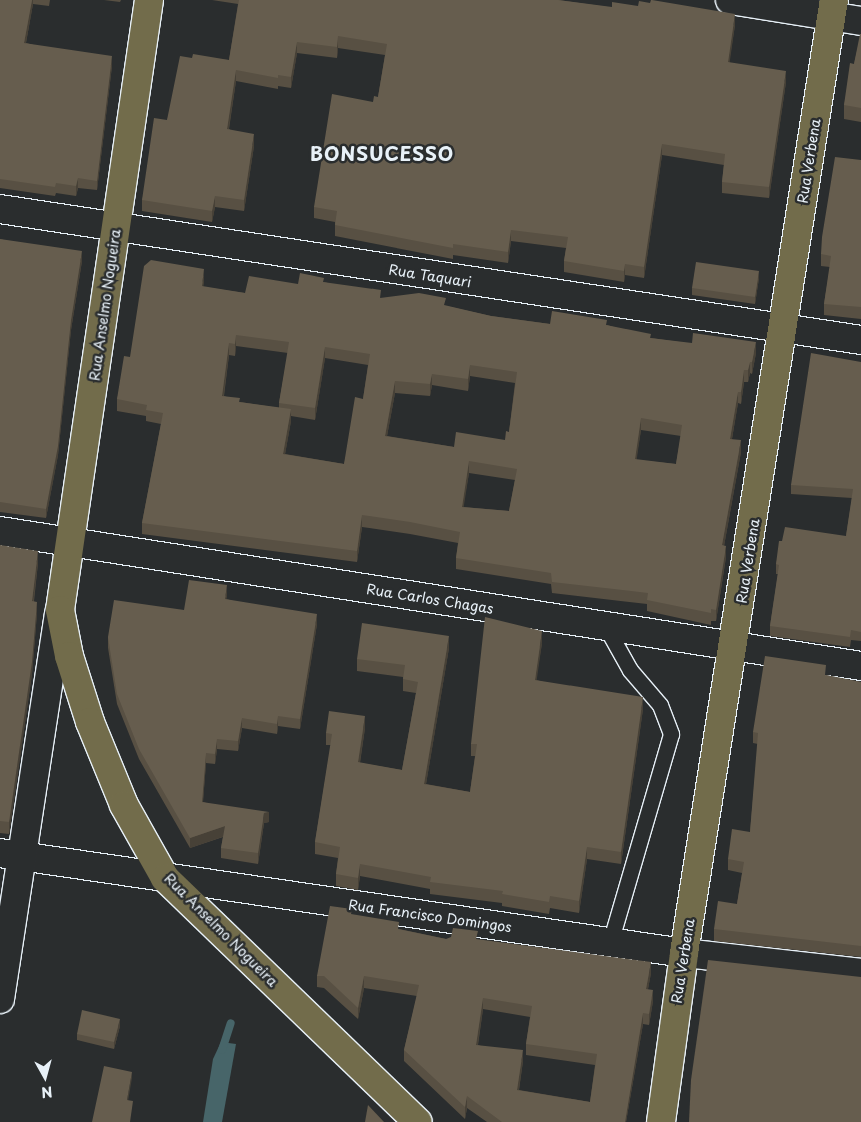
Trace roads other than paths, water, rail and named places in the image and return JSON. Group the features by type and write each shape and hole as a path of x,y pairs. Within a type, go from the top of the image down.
{"main road":[{"name":"Rua Anselmo Nogueira","path":"149,0 60,610 69,656 90,722 124,805 165,878 418,1122"},
{"name":"Rua Verbena","path":"661,1122 684,953 734,647 833,8"}],"street":[{"path":"730,0 833,8 861,21"},
{"name":"Rua Taquari","path":"0,209 117,229 861,340"},
{"name":"Rua Carlos Chagas","path":"0,531 861,666"},
{"name":"Rua Anselmo Nogueira","path":"0,999 12,855 60,610"},
{"name":"Rua Francisco Domingos","path":"12,855 684,953 861,973"}],"lane":[{"path":"606,627 630,670 660,705 671,734 610,942"}],"water":[{"path":"221,1042 236,1044 222,1122 203,1122 213,1059"}],"waterway":[{"path":"222,1050 231,1023"}],"district":[{"name":"BONSUCESSO","path":"382,154"}]}
